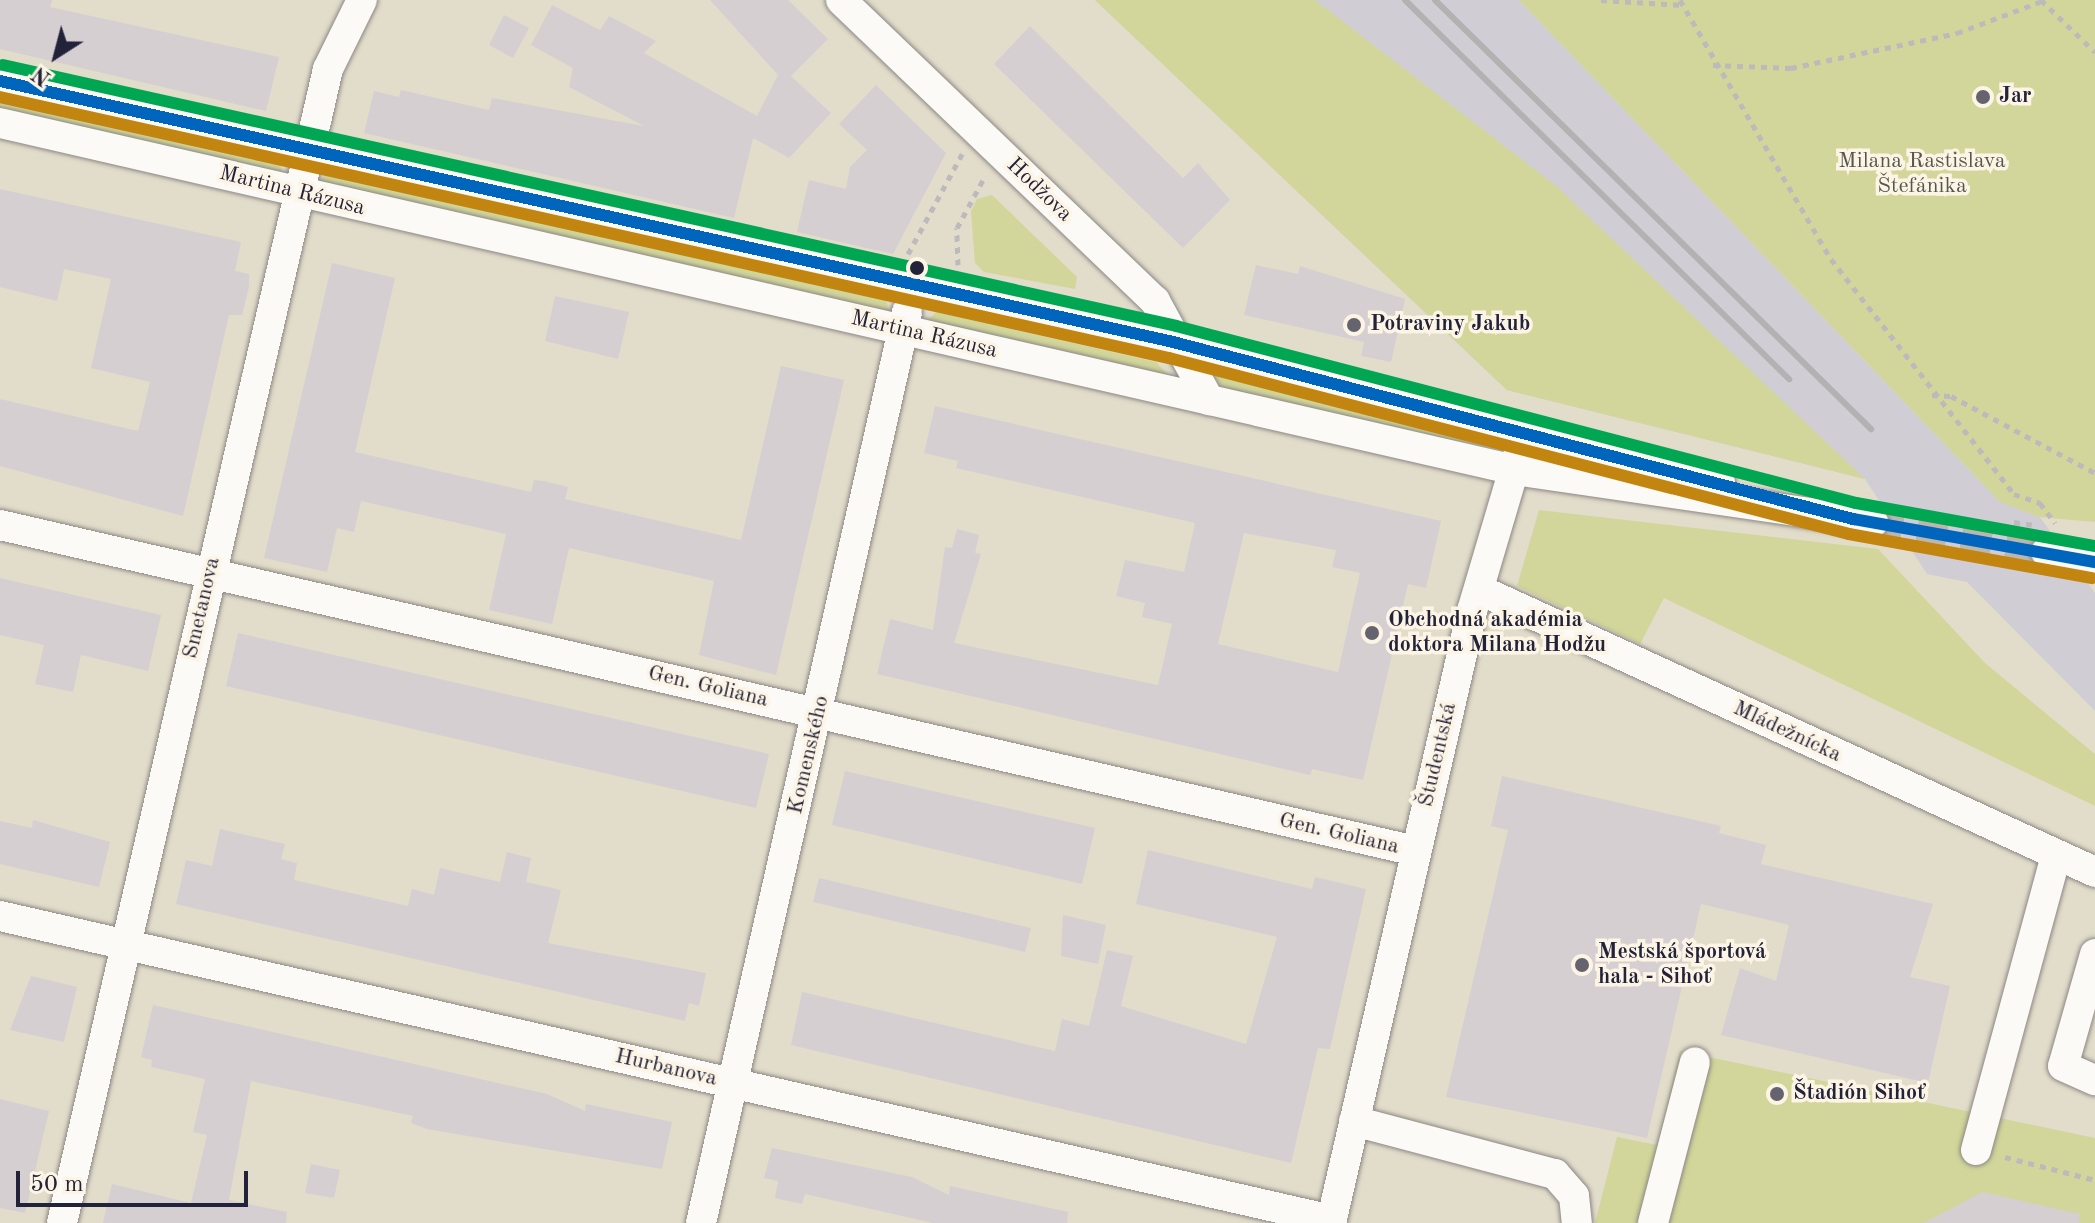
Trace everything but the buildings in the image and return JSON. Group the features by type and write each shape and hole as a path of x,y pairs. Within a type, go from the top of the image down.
{"street":[{"name":"Smetanova","path":"62,1223 209,574 328,69 362,0"},
{"name":"Hodžova","path":"841,0 1155,301 1173,342 1209,400"},
{"name":"Martina Rázusa","path":"0,81 309,152 908,275 1524,430 1863,520 1515,470 0,123"},
{"name":"Komenského","path":"701,1223 819,713 903,330 908,275"},
{"name":"Študentská","path":"1331,1222 1415,851 1480,590 1524,430"},
{"name":"Gen. Goliana","path":"0,525 1415,851"},
{"path":"2053,541 2095,562"},
{"name":"Mládežnícka","path":"1480,590 2095,872"},
{"path":"1976,1150 2056,855"},
{"name":"Hurbanova","path":"0,916 1331,1222"},
{"path":"2095,954 2063,1066 2095,1080"},
{"path":"1653,1223 1695,1062"},
{"path":"1354,1121 1555,1174 1574,1196 1577,1223"}],"path":[{"path":"1601,0 1681,3 1713,65 1831,259 1930,395 2014,494 2040,503 2053,541"},
{"path":"1713,65 1791,68 1957,33 2042,0 2095,52"},
{"path":"908,275 962,153"},
{"path":"958,274 957,228 986,175"},
{"path":"1930,395 1951,396 2095,473"},
{"path":"1976,1150 2095,1180"}],"shaded area":[{"path":"1095,0 1519,0 2000,502 2034,509 2095,593 2095,711 1967,582 1927,574 1865,479 1507,390"}],"green space":[{"path":"1095,0 1315,0 1556,186 1865,479 1507,390"},
{"name":"Milana Rastislava Štefánika","path":"1519,0 2095,0 2095,522 2039,517 2000,502"},
{"path":"0,99 279,162 283,174 0,117"},
{"path":"327,172 886,300 889,311 318,184"},
{"path":"992,195 1077,277 1075,289 984,272 975,263 971,211 977,199"},
{"path":"936,312 1156,362 1170,377 926,322"},
{"path":"1211,375 1494,438 1497,449 1229,394"},
{"path":"1539,510 1878,549 1985,663 2095,754 2095,806 1664,598 1640,644 1517,586"},
{"name":"Štadión Sihoť","path":"1680,1051 2095,1138 2095,1223 1595,1223 1617,1137 1657,1145"}],"tunnel":[{"path":"1873,522 2046,552"}],"railway":[{"path":"1405,0 1789,379"},
{"path":"1435,0 1871,429"}],"transit line":[{"path":"3,65 1176,326 1856,503 2095,546"},
{"path":"0,81 1173,342 1853,519 2095,562"},
{"path":"0,97 1169,358 1849,534 2092,578"}],"place":[{"name":"Jar","path":"1983,97"},
{"name":"Potraviny Jakub","path":"1354,325"},
{"name":"Obchodná akadémia doktora Milana Hodžu","path":"1372,633"},
{"name":"Mestská športová hala - Sihoť","path":"1582,965"},
{"name":"Štadión Sihoť","path":"1777,1094"}]}
